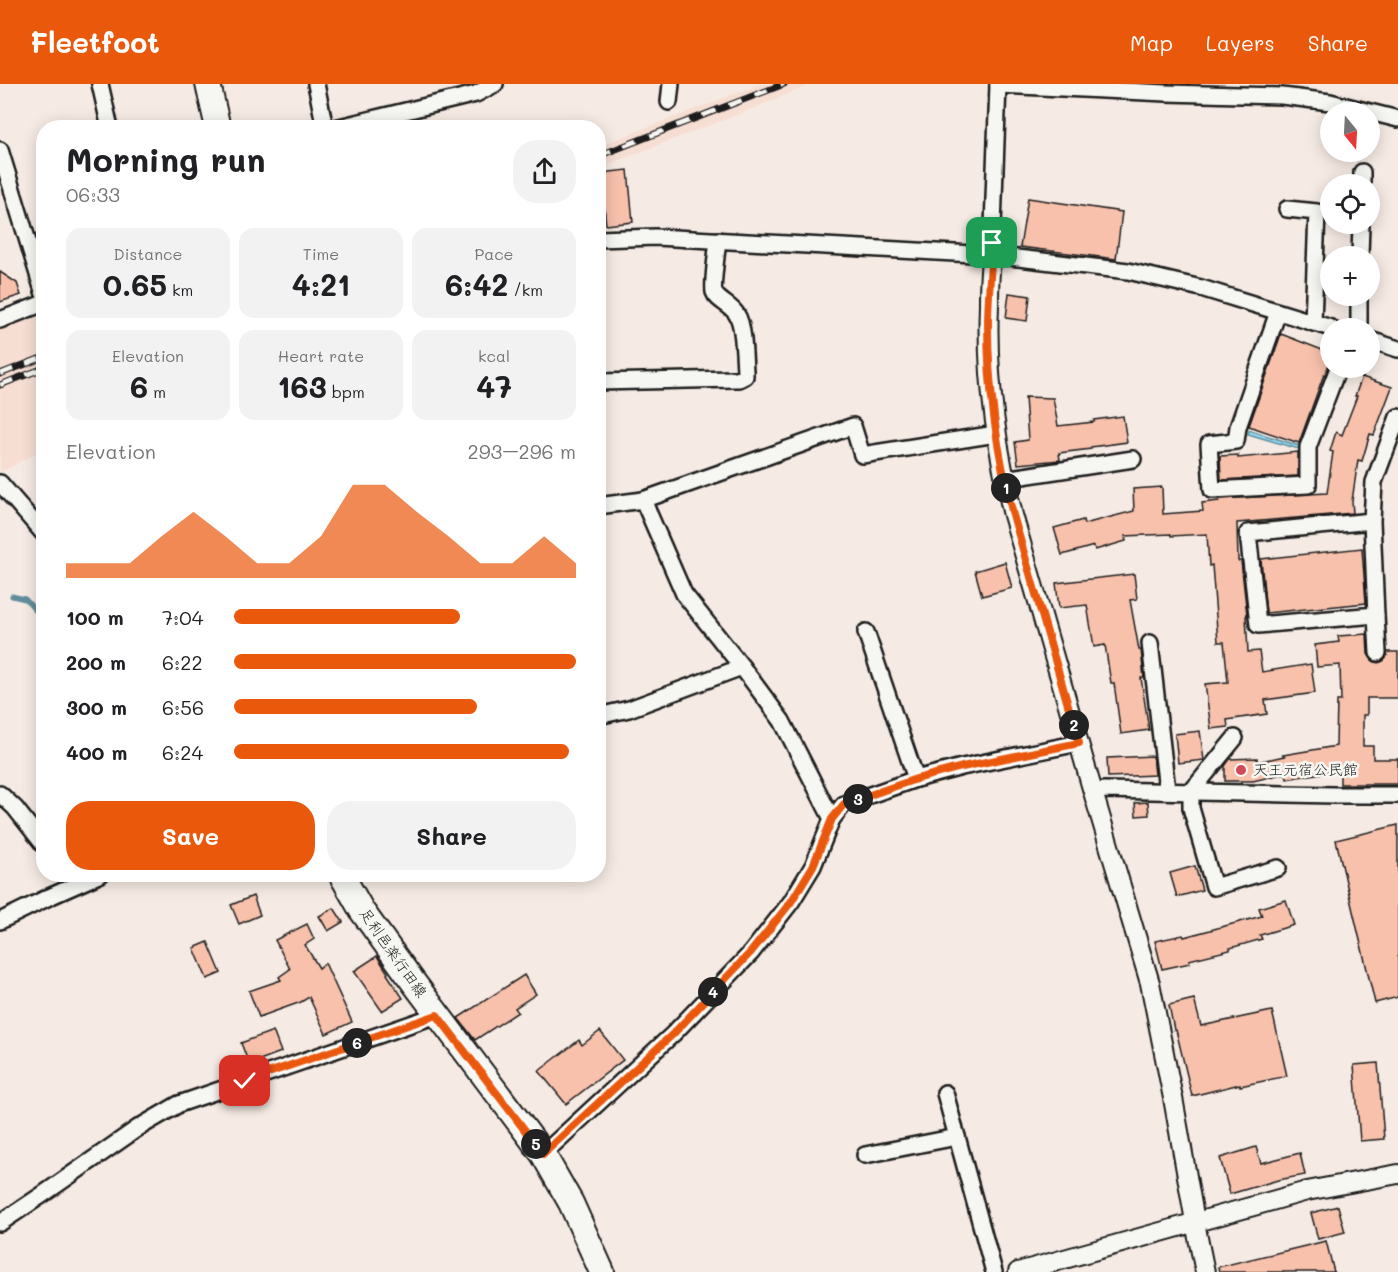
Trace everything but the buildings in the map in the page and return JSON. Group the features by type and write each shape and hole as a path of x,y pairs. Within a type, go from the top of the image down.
{"main road":[{"path":"208,84 216,120"},
{"name":"足利邑楽行田線","path":"346,882 362,911 437,1015 543,1154 571,1203 603,1272"}],"street":[{"path":"100,84 108,120"},
{"path":"316,84 324,120"},
{"path":"367,120 476,94 495,84"},
{"path":"669,102 671,84"},
{"path":"1206,1272 1150,983 1013,515 996,434 988,342 998,84 1166,88 1282,96 1329,102 1398,119"},
{"path":"0,150 36,268"},
{"path":"1287,209 1317,212 1313,323"},
{"path":"606,239 656,237 992,255 1128,272 1201,288 1320,325"},
{"path":"606,382 739,379 745,376 740,322 737,314 728,304 719,299 713,290 718,240"},
{"path":"0,320 36,306"},
{"path":"1278,312 1238,427 1236,441 1209,444 1212,490 1308,484 1308,447 1334,378"},
{"path":"1380,343 1398,349"},
{"path":"1378,653 1372,521 1374,482 1398,417"},
{"path":"606,505 643,500 853,426 862,454 996,434"},
{"path":"1004,479 1133,459"},
{"path":"0,483 36,525"},
{"path":"643,500 684,594 782,721 832,819"},
{"path":"1372,521 1248,533 1258,625 1376,615"},
{"path":"867,632 916,779"},
{"path":"1150,643 1167,790"},
{"path":"606,714 629,709 742,667"},
{"path":"1235,738 1191,792 1191,808 1214,887 1278,868"},
{"path":"543,1154 673,1034 751,952 791,902 813,866 832,819 844,804 916,779 962,767 1079,743"},
{"path":"1093,792 1167,790 1398,795"},
{"path":"0,794 15,808 36,835"},
{"path":"0,921 49,897 66,882"},
{"path":"0,1223 138,1128 179,1104 437,1015"},
{"path":"945,1093 994,1272"},
{"path":"865,1155 957,1137"},
{"path":"1018,1272 1307,1191 1398,1174"}],"shaded area":[{"path":"760,84 813,84 606,165 606,143"},
{"path":"36,312 36,453 0,473 0,326"}],"water":[{"path":"1249,430 1300,446 1299,449 1248,434"}],"waterway":[{"path":"12,596 25,599 36,611"}],"railway":[{"path":"606,153 784,84"},
{"path":"0,374 36,360"},
{"path":"0,385 36,371"}],"place":[{"name":"天王元宿公民館","path":"1241,770"}],"route":[{"path":"245,1081 437,1015 543,1154 673,1034 751,952 791,902 813,866 832,819 844,804 916,779 962,767 1079,743 1013,515 996,434 989,362 988,323 992,243"}]}
